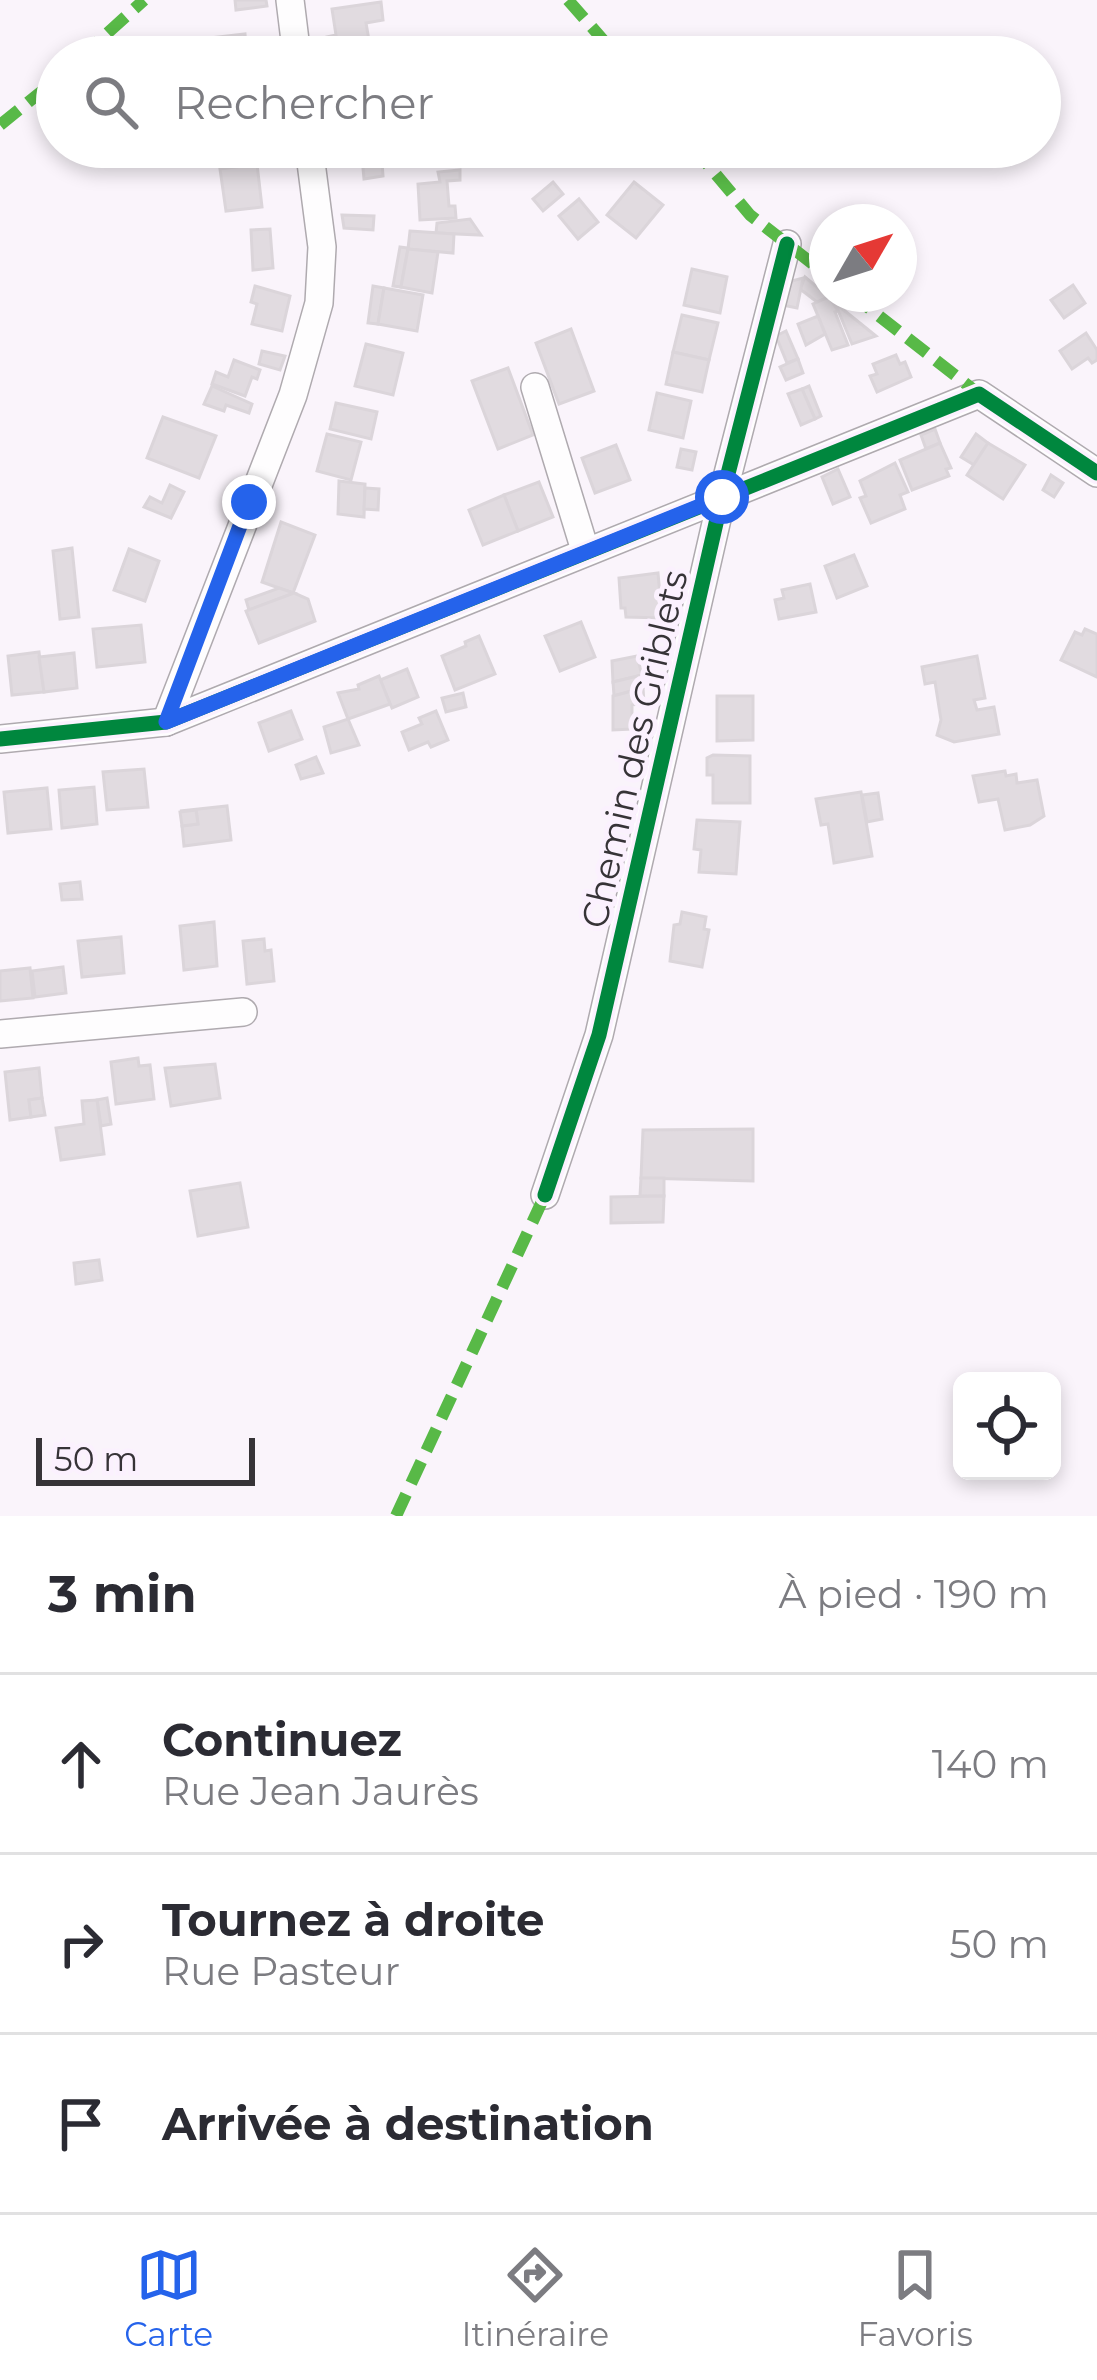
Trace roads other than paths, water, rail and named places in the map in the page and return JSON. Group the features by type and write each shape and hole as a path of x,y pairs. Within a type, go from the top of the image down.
{"street":[{"path":"290,0 294,36"},
{"path":"166,722 293,395 320,303 322,247 312,168"},
{"name":"Chemin des Griblets","path":"545,1195 599,1035 722,497 787,244"},
{"path":"536,387 585,550"},
{"path":"0,739 166,722 979,394 1097,473"},
{"path":"0,1034 243,1012"}]}
